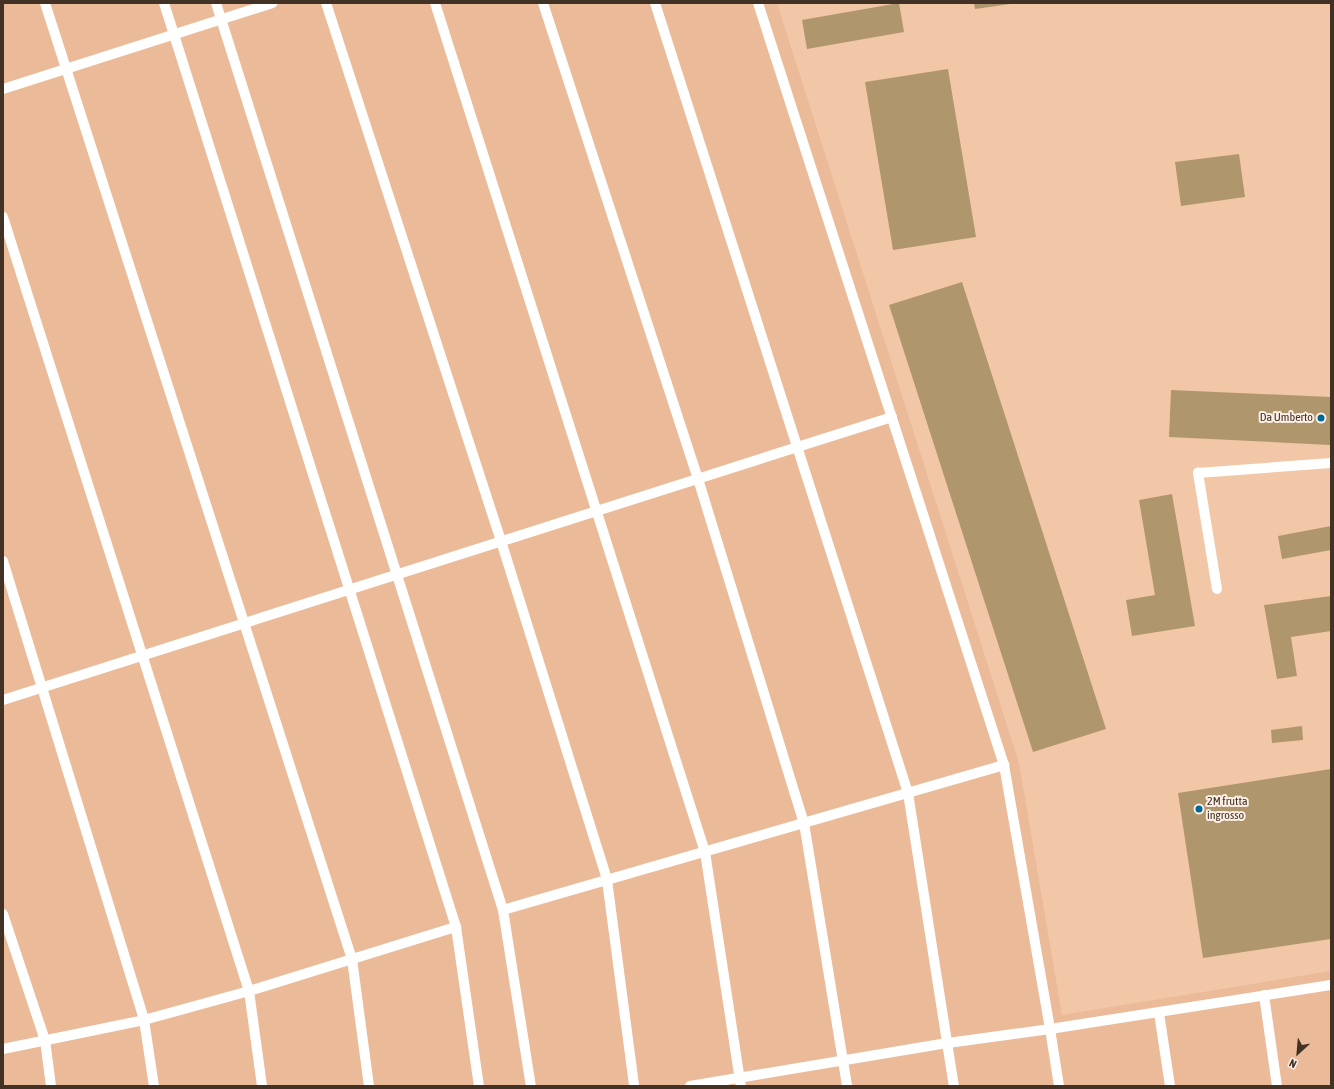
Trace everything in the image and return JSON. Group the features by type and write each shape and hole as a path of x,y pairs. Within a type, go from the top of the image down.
{"lane":[{"path":"45,3 352,959 369,1086"},
{"path":"164,3 456,927 479,1086"},
{"path":"216,3 398,574 503,910 531,1086"},
{"path":"3,89 273,3"},
{"path":"326,3 501,541 607,880 634,1086"},
{"path":"435,3 705,852 741,1081"},
{"path":"543,3 698,479 804,823 848,1086"},
{"path":"655,3 908,793 954,1086"},
{"path":"758,3 1004,765 1059,1086"},
{"path":"3,217 141,656 249,991 262,1086"},
{"path":"3,700 892,417"},
{"path":"1217,589 1198,473 1331,463"},
{"path":"3,561 43,687 144,1020 154,1086"},
{"path":"503,910 1004,765"},
{"path":"3,914 45,1040 51,1086"},
{"path":"3,1049 144,1020 249,991 456,927"},
{"path":"690,1086 741,1081 948,1043 1159,1013 1331,985"},
{"path":"1264,996 1277,1086"},
{"path":"1159,1013 1170,1086"}],"shaded area":[{"path":"3,3 777,3 1019,763 1062,1015 1331,971 1331,1086 3,1086"}],"building":[{"path":"899,3 904,32 807,49 802,20"},
{"path":"974,3 1010,3 1010,4 975,9"},
{"path":"948,69 976,237 893,250 865,82"},
{"path":"1239,154 1245,197 1181,206 1175,162"},
{"path":"962,282 1106,729 1033,752 889,305"},
{"path":"1171,390 1331,397 1330,445 1169,437"},
{"path":"1172,494 1195,626 1132,636 1126,600 1155,595 1139,500"},
{"path":"1331,526 1331,550 1282,559 1278,536"},
{"path":"1331,596 1331,631 1291,637 1297,676 1277,679 1264,605"},
{"path":"1302,726 1303,740 1272,743 1271,730"},
{"path":"1331,769 1331,939 1203,958 1178,793"}],"place":[{"name":"Da Umberto","path":"1321,418"},
{"name":"2M frutta ingrosso","path":"1199,809"}]}
